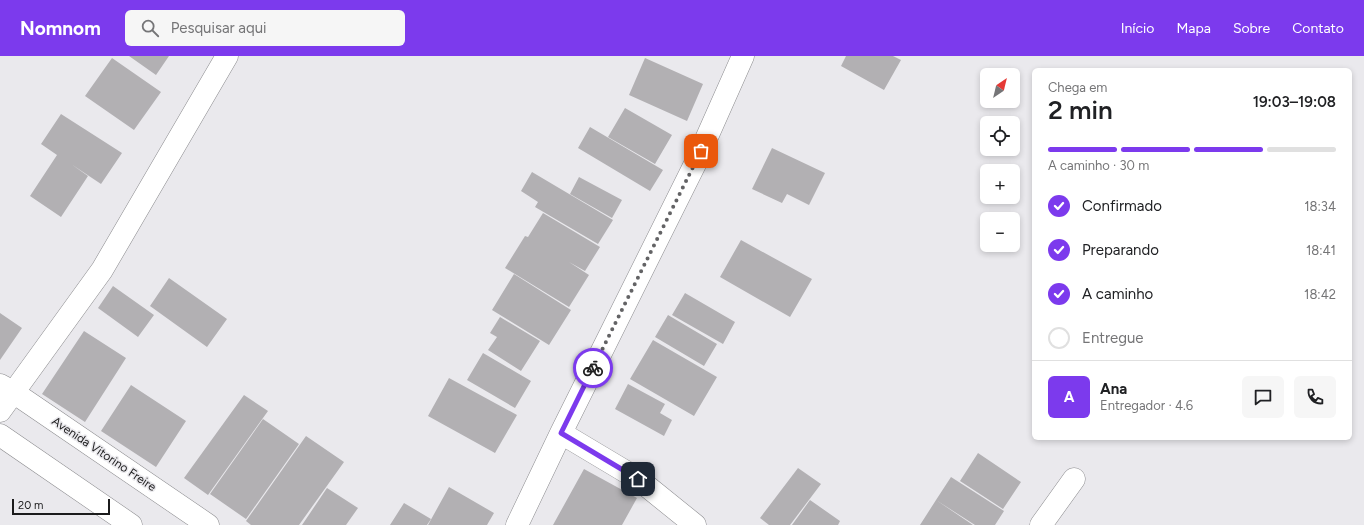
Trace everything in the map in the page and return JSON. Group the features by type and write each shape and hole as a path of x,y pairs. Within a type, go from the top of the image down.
{"street":[{"path":"0,411 7,389 102,270 227,56"},
{"path":"517,525 561,433 695,164 743,56"},
{"name":"Avenida Vitorino Freire","path":"7,389 208,525"},
{"path":"561,433 638,479 695,525"},
{"path":"0,435 131,525"},
{"path":"1041,525 1074,479"}],"building":[{"path":"129,56 169,56 156,75"},
{"path":"846,56 893,56 901,60 884,90 841,66"},
{"path":"112,58 161,92 134,130 85,96"},
{"path":"645,58 703,84 687,121 629,95"},
{"path":"625,108 672,135 655,164 608,137"},
{"path":"61,114 122,153 101,184 71,164 88,176 61,217 30,196 57,155 41,144"},
{"path":"590,127 663,170 650,191 578,148"},
{"path":"772,148 825,173 809,205 787,194 782,203 752,189"},
{"path":"532,172 613,220 598,244 535,207 538,202 521,191"},
{"path":"579,177 622,200 612,218 570,194"},
{"path":"543,213 600,247 585,271 569,262 589,275 569,307 505,268 525,236 528,237"},
{"path":"741,240 812,279 790,317 720,277"},
{"path":"514,274 571,310 549,345 492,310"},
{"path":"169,278 227,319 207,347 150,306"},
{"path":"113,286 154,315 138,337 98,308"},
{"path":"685,293 735,322 723,344 672,315"},
{"path":"0,313 22,328 0,360"},
{"path":"668,315 717,344 704,366 655,337"},
{"path":"500,317 540,341 521,371 488,350 497,337 490,333"},
{"path":"84,331 126,358 85,422 42,394"},
{"path":"653,340 717,377 694,416 630,379"},
{"path":"483,353 531,381 515,408 467,380"},
{"path":"449,378 517,415 495,453 428,416"},
{"path":"628,384 665,404 660,413 672,420 664,436 615,409"},
{"path":"131,385 186,421 156,467 101,431"},
{"path":"244,395 268,411 208,495 184,478"},
{"path":"263,419 299,444 246,519 210,494"},
{"path":"306,436 344,462 299,525 251,525 246,521"},
{"path":"978,453 1021,482 1003,509 960,481"},
{"path":"798,468 821,484 790,525 769,525 760,518"},
{"path":"584,469 637,498 622,525 553,525"},
{"path":"951,477 1004,511 995,525 975,525 936,500"},
{"path":"449,487 494,513 487,525 428,525"},
{"path":"327,488 358,508 346,525 302,525"},
{"path":"810,500 840,521 838,525 792,525"},
{"path":"936,500 973,525 920,525"},
{"path":"404,503 431,519 427,525 390,525"}],"way so far":[{"path":"593,368 701,151"}],"route":[{"path":"593,368 561,433 638,479"}]}
